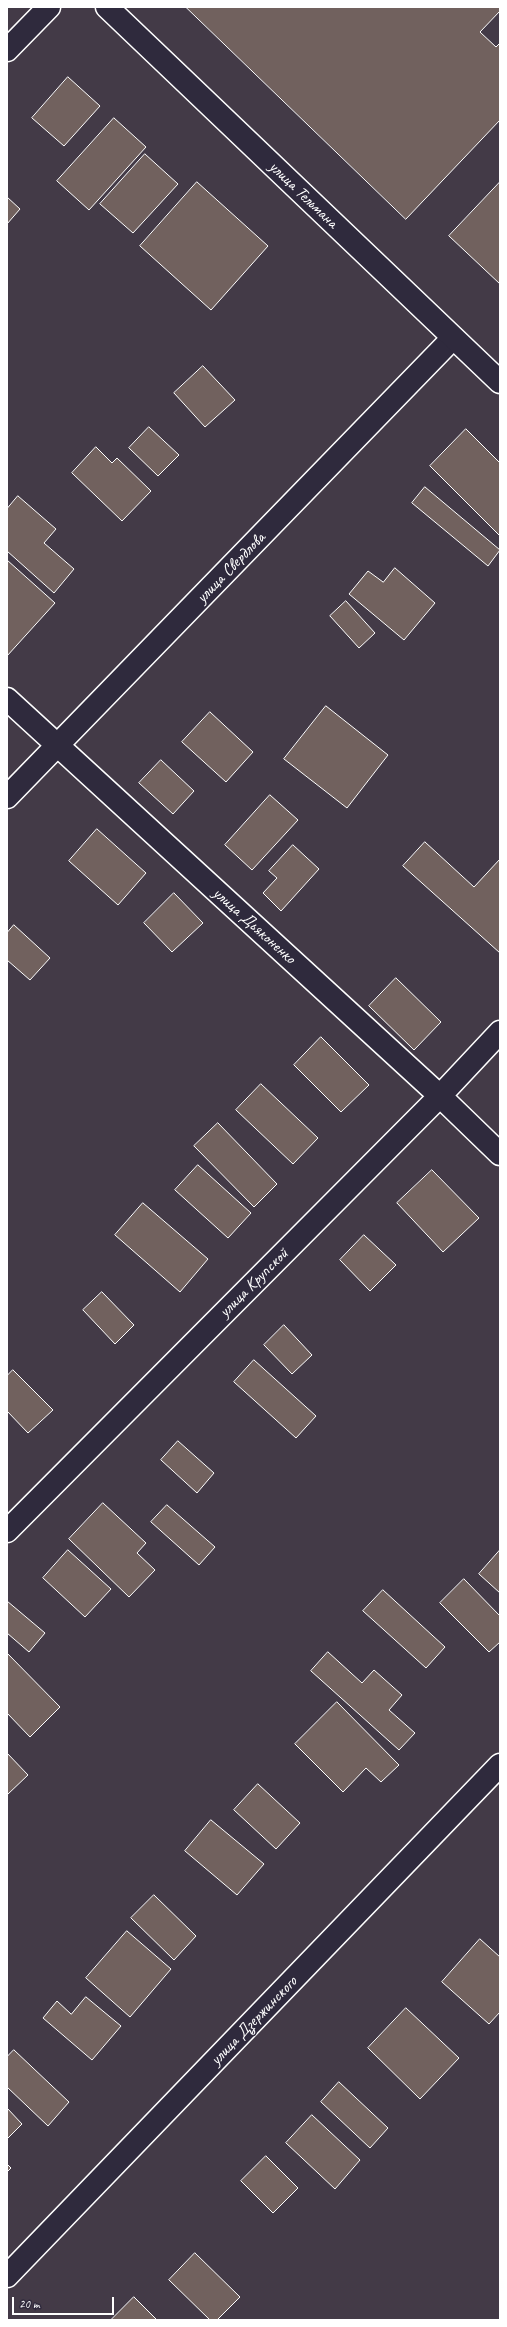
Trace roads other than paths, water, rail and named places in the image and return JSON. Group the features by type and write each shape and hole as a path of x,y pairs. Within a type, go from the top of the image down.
{"street":[{"path":"7,50 49,7"},
{"name":"улица Тельмана","path":"107,7 500,382"},
{"name":"улица Свердлова","path":"7,797 58,747 453,338"},
{"name":"улица Дьяконенко","path":"7,699 440,1096 500,1154"},
{"name":"улица Крупской","path":"7,1532 440,1096 500,1032"},
{"name":"улица Дзержинского","path":"7,2276 500,1765"}]}
